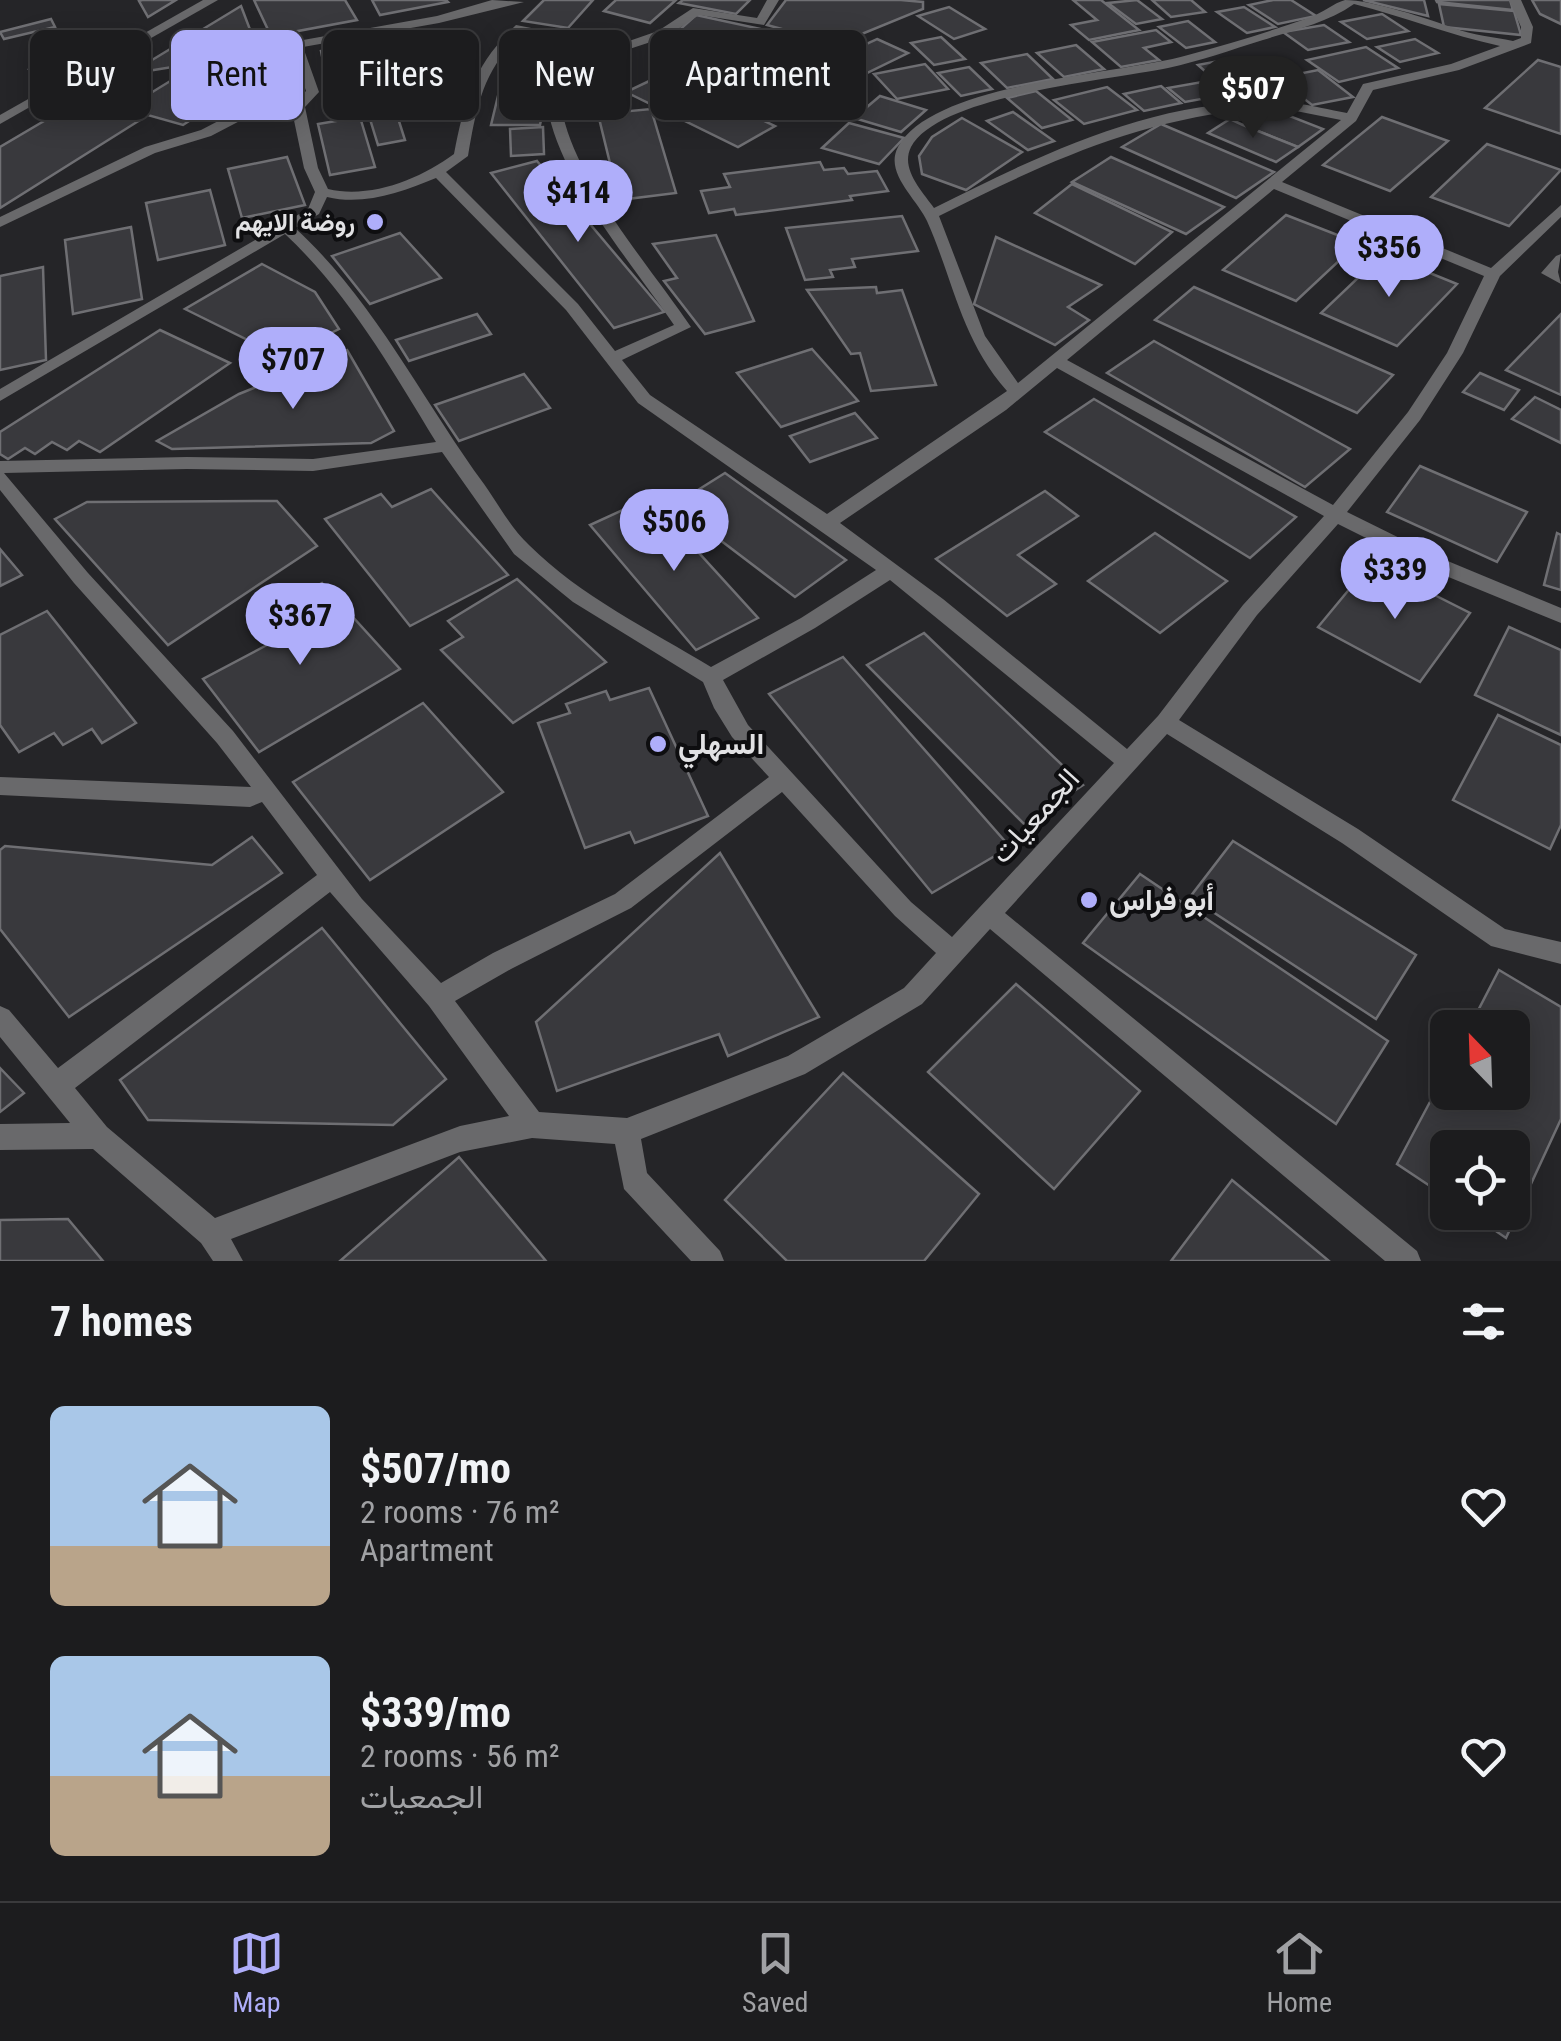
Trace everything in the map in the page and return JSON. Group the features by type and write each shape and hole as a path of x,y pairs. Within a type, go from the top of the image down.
{"street":[{"path":"0,120 212,0"},
{"path":"630,45 662,34 697,10 760,22 774,0"},
{"path":"1018,393 998,373 967,314 932,214 903,173 902,151 917,128 945,112 1010,93 1164,66 1227,50 1323,19 1353,0 1428,20 1452,32 1519,46"},
{"path":"827,523 1058,362 1351,118 1368,87 1456,67 1519,46 1529,35 1515,0"},
{"path":"517,1 520,28 500,47 471,99 460,156 439,173 341,199 322,192 311,168 298,106 313,92 296,45 517,1"},
{"path":"520,28 529,30"},
{"path":"0,222 150,150 206,133 256,106 270,86 307,77"},
{"path":"932,214 1029,164 1104,133 1173,116 1278,104 1321,109 1351,118"},
{"path":"557,120 562,142 584,182 683,327 612,358"},
{"path":"439,173 572,307 644,400 890,570 1127,761"},
{"path":"1274,184 1493,274 1561,209"},
{"path":"0,396 314,211 322,192"},
{"path":"285,226 322,262 370,322 448,446 521,548 580,597 711,676 721,702 740,731 903,909 953,954"},
{"path":"1561,259 1548,273 1561,278"},
{"name":"الجمعيات","path":"627,1131 796,1065 913,996 1165,722 1250,610 1336,514 1414,416 1456,353 1493,274"},
{"path":"1058,362 1336,514 1474,580 1561,616"},
{"path":"0,468 186,463 313,465 448,446"},
{"path":"0,478 80,578 225,737 354,906 438,998 532,1125"},
{"path":"711,676 808,623 890,570"},
{"path":"1165,722 1350,836 1499,938 1561,952"},
{"path":"438,998 502,961 623,901 784,779"},
{"path":"0,786 250,798 266,790"},
{"path":"56,1086 332,876"},
{"path":"989,914 1408,1261"},
{"path":"0,1018 98,1136 211,1234 229,1261"},
{"path":"211,1234 460,1139 532,1125 627,1131 634,1179 710,1261"},
{"path":"0,1137 98,1136"}],"building":[{"path":"176,0 148,17 139,1"},
{"path":"254,0 345,0 357,20 303,30 268,30"},
{"path":"372,0 446,0 448,2 380,15"},
{"path":"544,0 593,0 568,28 523,21"},
{"path":"616,0 676,0 650,23 604,11"},
{"path":"750,0 736,14 679,3"},
{"path":"786,0 923,2 923,9 866,32 785,30 767,25"},
{"path":"1073,0 1101,0 1139,30 1089,40 1071,25 1097,20"},
{"path":"1137,0 1162,19 1136,24 1108,3"},
{"path":"1152,0 1191,0 1205,12 1171,17"},
{"path":"1291,0 1316,16 1278,24 1249,5"},
{"path":"1363,0 1424,0 1428,16"},
{"path":"1510,0 1513,10 1437,2"},
{"path":"1532,0 1561,0 1561,24 1540,14"},
{"path":"1439,4 1514,11 1521,35 1444,27"},
{"path":"241,6 250,30 201,30"},
{"path":"949,7 985,29 954,39 918,16"},
{"path":"1244,7 1275,27 1247,33 1217,12"},
{"path":"1382,14 1408,31 1367,39 1341,22"},
{"path":"696,15 765,30 679,30"},
{"path":"51,19 55,27 4,39 0,32"},
{"path":"1188,21 1215,42 1186,48 1159,27"},
{"path":"1324,25 1349,42 1308,50 1283,32"},
{"path":"1156,30 1171,42 1144,48 1159,60 1121,67 1092,42"},
{"path":"941,37 965,59 934,65 911,43"},
{"path":"877,39 908,53 866,73 866,44"},
{"path":"1415,39 1438,53 1400,62 1377,47"},
{"path":"1076,45 1104,69 1064,77 1037,53"},
{"path":"1366,47 1398,68 1339,82 1307,60"},
{"path":"171,48 171,67 151,70 151,61"},
{"path":"1027,54 1053,79 1007,88 981,63"},
{"path":"1229,59 1266,91 1234,97 1198,65"},
{"path":"1538,60 1561,67 1561,134 1485,108"},
{"path":"925,64 948,89 897,99 874,74"},
{"path":"969,67 992,89 961,96 938,73"},
{"path":"1318,70 1353,97 1312,105 1278,78"},
{"path":"171,81 171,120 191,120 183,125 151,116 151,93"},
{"path":"650,81 650,104 630,94 630,90"},
{"path":"1202,82 1218,96 1185,102 1168,88"},
{"path":"1161,86 1181,103 1144,111 1124,94"},
{"path":"1107,87 1137,110 1084,124 1054,100"},
{"path":"1036,91 1072,120 1042,128 1007,98"},
{"path":"498,96 499,120 541,120 540,125 491,125"},
{"path":"880,96 926,110 901,132 861,120 866,120 866,108"},
{"path":"1269,108 1323,129 1298,147 1243,125"},
{"path":"650,109 650,120 654,120 676,193 619,200 599,120 630,120 630,111"},
{"path":"1013,112 1054,141 1028,150 987,121"},
{"path":"1382,117 1448,141 1390,191 1323,165"},
{"path":"962,118 1022,152 966,190 922,174 919,156 932,137"},
{"path":"1230,119 1298,147 1276,162 1208,133"},
{"path":"46,120 140,120 0,208 0,147"},
{"path":"361,120 375,167 330,175 318,124"},
{"path":"370,120 399,120 405,140 378,145"},
{"path":"683,120 762,120 775,126 738,147"},
{"path":"849,123 904,138 879,164 822,148"},
{"path":"1161,124 1274,172 1236,198 1122,147"},
{"path":"543,127 544,154 511,156 510,129"},
{"path":"1487,144 1561,170 1509,226 1431,197"},
{"path":"287,157 305,205 242,218 228,169"},
{"path":"1111,157 1224,207 1186,234 1072,182"},
{"path":"537,161 664,312 614,328 491,173"},
{"path":"820,162 824,170 844,168 848,174 877,171 888,191 850,196 852,200 736,215 734,209 709,213 701,191 730,187 724,174"},
{"path":"1072,184 1172,232 1135,264 1035,213"},
{"path":"210,190 225,245 158,260 146,203"},
{"path":"1286,215 1358,243 1296,301 1223,270"},
{"path":"902,216 918,251 852,259 855,267 830,270 833,277 805,280 786,228"},
{"path":"131,227 142,299 73,314 65,240"},
{"path":"400,233 441,278 370,304 332,256"},
{"path":"716,235 754,321 705,334 664,281 677,278 653,244"},
{"path":"996,237 1101,285 1068,307 1089,320 1055,345 974,304"},
{"path":"1383,254 1457,284 1397,346 1321,313"},
{"path":"262,264 315,292 339,329 282,357 185,309"},
{"path":"43,267 46,360 0,370 0,276"},
{"path":"876,287 877,293 902,290 936,385 871,391 860,353 851,354 807,290"},
{"path":"1194,287 1393,375 1357,413 1155,320"},
{"path":"477,314 491,334 409,361 396,340"},
{"path":"1561,314 1561,395 1506,370"},
{"path":"160,330 230,363 100,452 79,441 67,450 52,442 35,454 25,448 8,459 0,454 0,432"},
{"path":"1154,341 1350,449 1305,487 1107,373"},
{"path":"812,349 858,401 781,427 737,373"},
{"path":"347,350 394,431 371,443 172,449 157,441 239,394"},
{"path":"1480,373 1519,390 1504,410 1463,392"},
{"path":"524,374 550,408 459,441 435,405"},
{"path":"1535,397 1561,410 1561,443 1512,419"},
{"path":"1094,399 1296,517 1250,558 1045,432"},
{"path":"855,413 877,438 810,462 790,436"},
{"path":"1420,466 1527,512 1497,562 1387,512"},
{"path":"725,473 846,560 795,597 674,505"},
{"path":"431,489 508,575 410,626 325,519 381,494 392,507"},
{"path":"1045,491 1078,516 1018,555 1056,584 1007,616 936,559"},
{"path":"649,498 758,618 696,650 590,525"},
{"path":"277,501 317,546 168,645 55,519 87,502"},
{"path":"1155,533 1227,581 1160,633 1088,581"},
{"path":"1557,533 1561,535 1561,590 1544,585"},
{"path":"0,549 22,575 0,586"},
{"path":"1371,563 1470,613 1420,682 1318,627"},
{"path":"517,579 606,662 513,723 441,650 463,637 448,621"},
{"path":"322,583 400,669 259,752 203,679 267,645 248,623"},
{"path":"47,611 136,723 102,743 92,729 63,745 54,733 19,752 0,725 0,635"},
{"path":"1509,627 1561,650 1561,735 1475,695"},
{"path":"924,633 1083,785 1024,824 867,665"},
{"path":"843,657 1010,847 932,893 769,694"},
{"path":"649,688 708,816 635,843 630,832 585,848 538,723 570,713 566,704 606,691 610,700"},
{"path":"423,703 503,792 370,880 293,782"},
{"path":"1498,715 1561,745 1561,825 1550,849 1453,800"},
{"path":"252,837 282,873 69,1017 0,929 0,850 5,846 212,865"},
{"path":"1233,841 1416,955 1376,1019 1190,897"},
{"path":"720,853 819,1017 728,1056 719,1034 557,1091 536,1022"},
{"path":"1140,874 1388,1041 1336,1124 1083,943"},
{"path":"322,928 446,1079 393,1125 148,1120 120,1080"},
{"path":"1499,970 1561,1007 1561,1119 1530,1186 1530,1130 1430,1130 1430,1186 1397,1164 1430,1102 1430,1110 1530,1110 1530,1010 1478,1010"},
{"path":"1016,984 1140,1091 1054,1189 928,1072"},
{"path":"0,1068 24,1093 0,1112"},
{"path":"843,1073 979,1194 924,1261 787,1261 725,1200"},
{"path":"459,1157 546,1261 340,1261"},
{"path":"1232,1180 1329,1261 1171,1261"},
{"path":"68,1219 103,1261 0,1261 0,1220"}],"place":[{"name":"روضة الايهم","path":"375,222"},
{"name":"السهلي","path":"658,744"},
{"name":"أبو فراس","path":"1089,900"}]}
